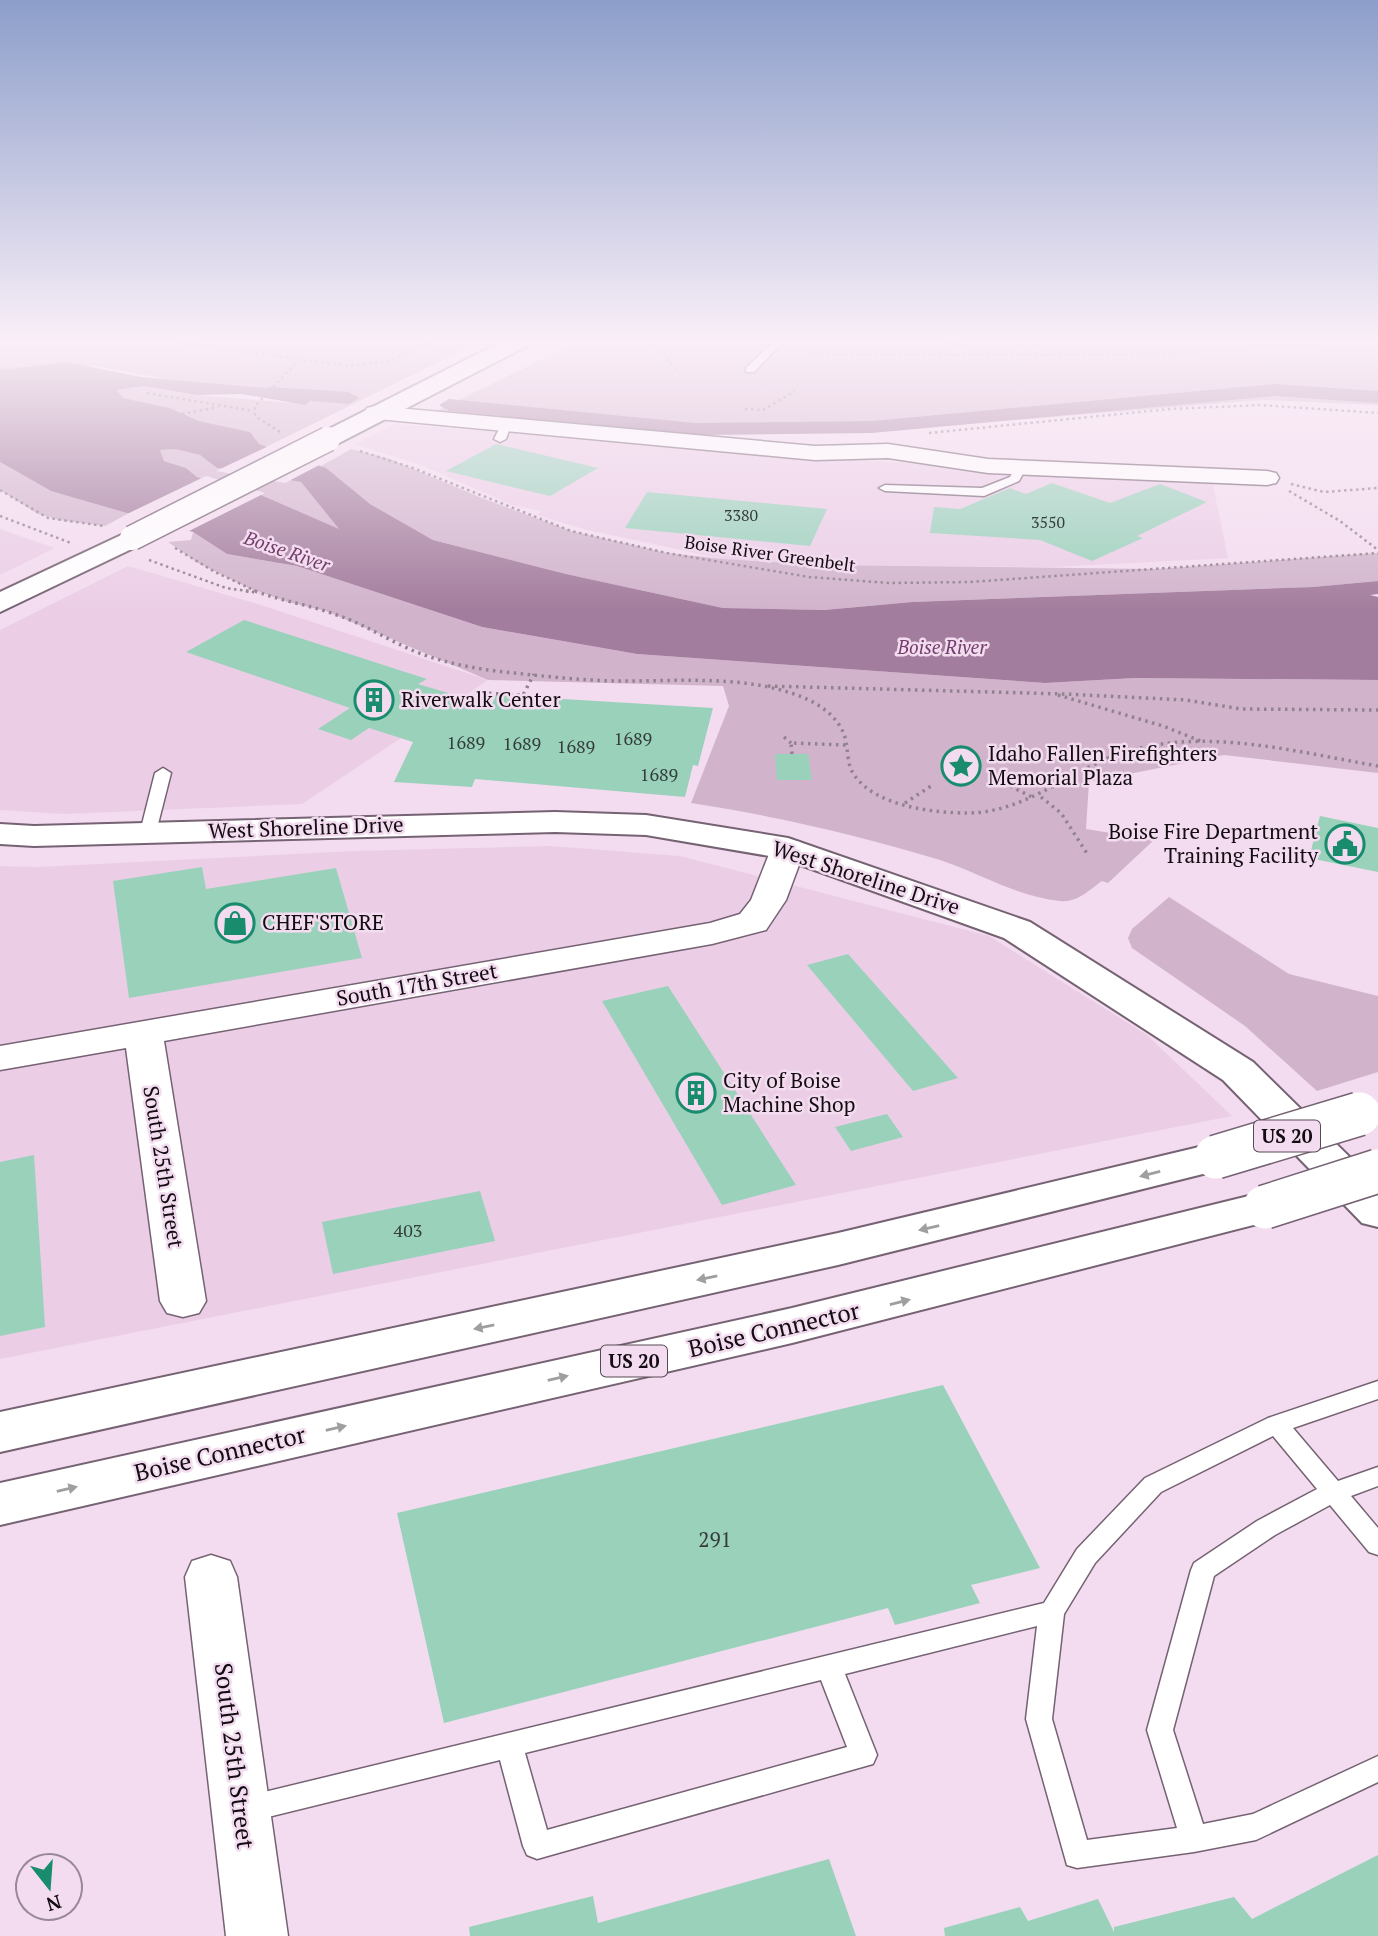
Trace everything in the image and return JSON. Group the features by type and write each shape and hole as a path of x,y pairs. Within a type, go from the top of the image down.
{"main road":[{"path":"0,603 138,549 345,429"},
{"name":"West Shoreline Drive","path":"0,834 34,836 555,822 646,825 788,849 1017,930 1238,1071 1378,1212"},
{"name":"US 20","path":"0,1432 838,1249 1216,1157 1369,1111"},
{"name":"Boise Connector","path":"0,1504 872,1308 1076,1259 1265,1207 1378,1171"}],"street":[{"path":"485,429 815,453 888,451 988,466 1020,468 1267,478"},
{"name":"South 17th Street","path":"0,1058 722,930 753,922 768,900 788,849"},
{"name":"South 25th Street","path":"143,1033 183,1301"},
{"name":"South 25th Street","path":"211,1577 257,1936"}],"lane":[{"path":"885,488 984,492 1015,479 1020,468"},
{"path":"148,832 163,773"},
{"path":"1378,1390 1276,1424 1153,1485 1086,1556 1052,1612 1039,1719 1076,1856 1195,1839 1256,1827 1378,1768"},
{"path":"1276,1424 1378,1545"},
{"path":"1195,1839 1160,1730 1203,1570 1258,1532 1332,1490 1378,1476"},
{"path":"241,1811 1052,1612"},
{"path":"510,1746 537,1846 863,1755 829,1667"}],"path":[{"path":"275,429 284,433"},
{"path":"888,451 914,434 960,429"},
{"name":"Boise River Greenbelt","path":"355,449 413,468 556,526 616,542 760,570 889,583 1013,580 1378,551"},
{"path":"1267,478 1324,492 1378,488"},
{"path":"1267,478 1340,522 1378,551"},
{"path":"0,490 48,518 105,526"},
{"path":"0,516 74,543"},
{"path":"556,526 563,522"},
{"path":"172,546 198,563 262,593"},
{"path":"138,549 226,588 262,593 326,611 426,655 460,664 534,674 626,682 763,686 786,684 1051,693 1186,700 1241,709 1378,710"},
{"path":"482,693 523,695 534,674"},
{"path":"763,686 792,693 826,712 842,727 850,766 861,784 905,803 971,813 1008,809 1041,797 1077,771 1127,751 1156,746 1205,743 1253,747 1378,766"},
{"path":"1051,693 1163,726 1205,743"},
{"path":"784,737 791,743 846,745"},
{"path":"791,743 792,754"},
{"path":"1004,783 1035,799"},
{"path":"905,803 931,786"},
{"path":"1041,797 1061,813 1088,855"}],"shaded area":[{"path":"237,429 302,429 266,447 259,444 249,432"},
{"path":"384,429 463,429 842,459 1212,480 1228,558 1052,567 824,565 723,559 583,529 537,515 541,511 512,505 421,465 354,444"},
{"path":"647,429 852,429 717,435"},
{"path":"175,449 200,455 217,468 301,482 340,530 261,495 197,477 186,468 164,461 160,450"},
{"path":"351,449 387,458 482,498 571,531 667,553 824,565 1156,569 1378,553 1378,581 1314,587 912,602 824,610 723,608 566,574 433,540 370,504 321,466"},
{"path":"0,462 51,491 131,512 105,526 59,520 38,514 0,490"},
{"path":"0,529 55,548 0,575"},
{"path":"193,532 227,554 297,566 482,627 637,654 1045,683 1135,678 1378,680 1378,773 1224,755 1089,782 1086,829 1154,840 1108,883 1102,881 1072,900 1044,899 1014,890 955,865 878,842 786,820 691,803 729,706 723,686 488,680 326,611 288,602 249,588 198,563 168,542 191,540"},
{"path":"128,566 261,605 488,680 302,804 65,814 0,810 0,630"},
{"path":"551,846 680,856 989,936 1147,1035 1232,1116 0,1359 0,866 37,867 354,851"},
{"path":"1169,897 1289,974 1378,996 1378,1072 1317,1091 1245,1026 1132,948 1128,938 1132,929"}],"water":[{"name":"Boise River","path":"0,429 238,429 250,432 259,444 326,468 370,504 433,540 566,574 723,608 824,610 912,602 1313,587 1378,581 1378,594 1370,595 1378,597 1378,680 1135,678 1045,683 637,654 482,627 297,566 227,554 193,532 51,491 0,462","holes":["175,449 200,455 217,468 301,482 339,529 261,495 197,477 186,468 164,461 160,450"]}],"pier":[{"path":"271,445 323,463 285,483 216,471"},
{"path":"206,476 265,493 185,533 127,514"}],"building":[{"path":"496,444 598,468 550,496 446,471"},
{"path":"1052,483 1110,503 1160,484 1207,502 1137,536 1143,538 1092,561 1040,540 930,533 934,507 960,509 1010,488 1026,494"},
{"path":"647,492 827,509 810,546 625,528"},
{"path":"244,620 427,679 418,684 491,706 496,695 713,708 698,766 693,765 685,797 475,779 472,787 394,782 413,742 369,728 351,740 318,729 350,708 186,652"},
{"path":"775,754 808,754 812,780 777,780"},
{"name":"Boise Fire Department Training Facility","path":"1320,816 1378,828 1378,872 1309,858"},
{"name":"CHEF'STORE","path":"202,867 206,889 336,868 362,958 129,998 113,881"},
{"path":"848,954 958,1078 913,1091 807,965"},
{"name":"City of Boise Machine Shop","path":"668,986 796,1185 722,1205 602,1001"},
{"path":"887,1114 903,1137 851,1151 835,1127"},
{"path":"34,1155 45,1327 0,1336 0,1162"},
{"path":"480,1191 495,1241 333,1274 322,1222"},
{"path":"943,1385 1040,1568 971,1585 980,1603 895,1625 888,1608 444,1723 397,1513"},
{"path":"1378,1855 1378,1936 945,1936 944,1928 1020,1907 1028,1921 1098,1899 1114,1932 1114,1927 1234,1897 1252,1919"},
{"path":"829,1859 856,1936 470,1936 469,1927 593,1896 598,1923"}],"place":[{"name":"Riverwalk Center","path":"374,700"},
{"name":"Idaho Fallen Firefighters Memorial Plaza","path":"961,766"},
{"name":"Boise Fire Department Training Facility","path":"1345,844"},
{"name":"CHEF'STORE","path":"235,923"},
{"name":"City of Boise Machine Shop","path":"696,1093"}]}
